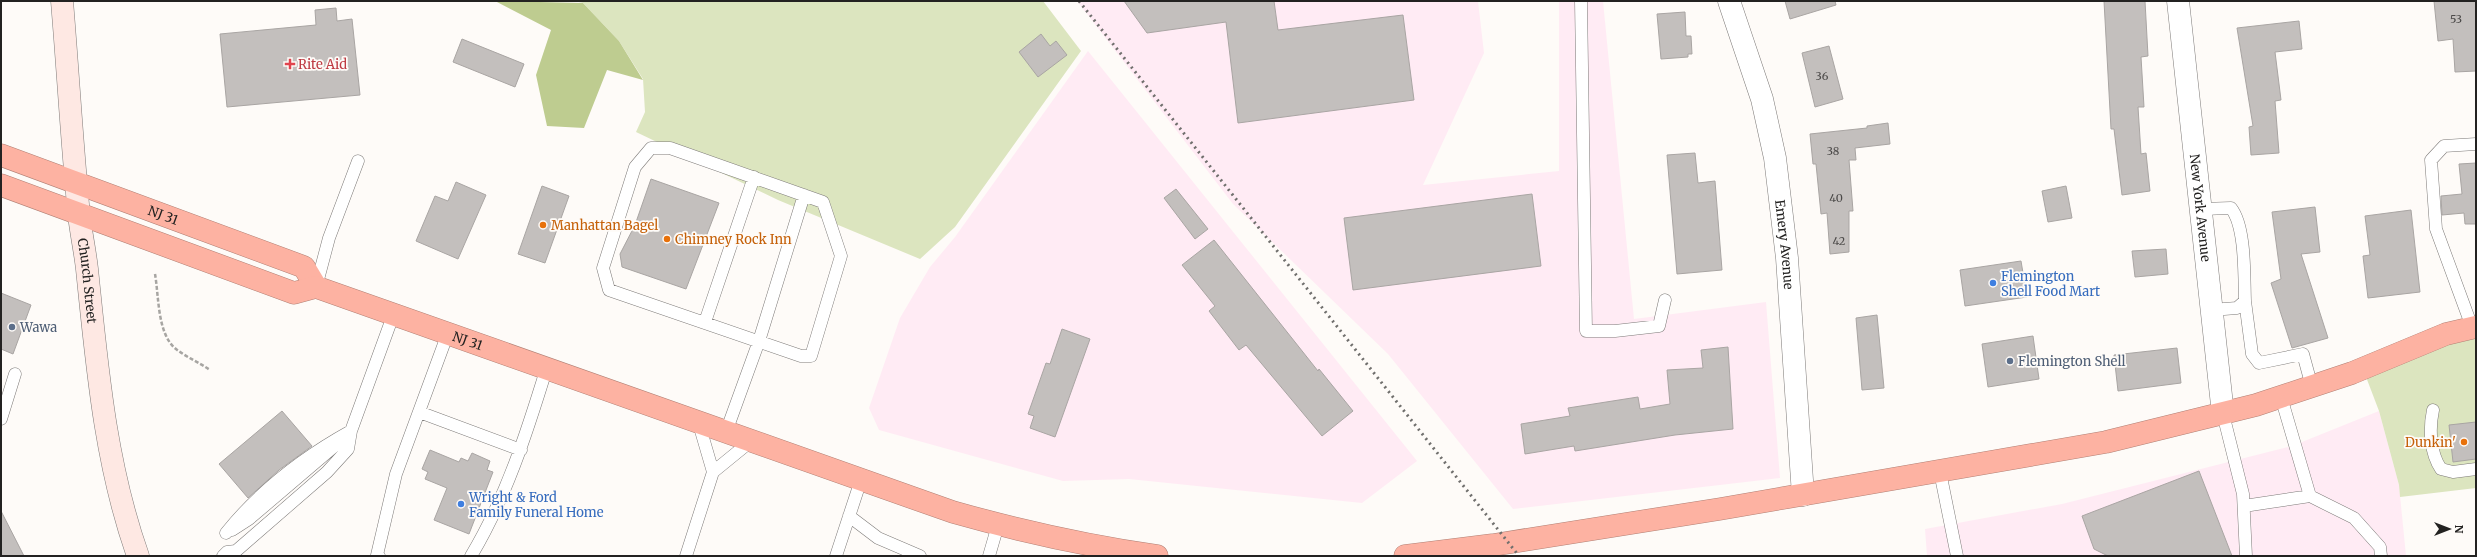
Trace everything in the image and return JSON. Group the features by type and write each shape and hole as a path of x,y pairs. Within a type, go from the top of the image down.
{"highway":[{"name":"NJ 31","path":"1,155 78,182 304,267 316,287 547,367 699,424 751,440 862,480 998,525 1107,549 1157,556"},
{"path":"1,185 294,293 316,287"},
{"path":"1405,556 1500,544 1803,495 2106,442 2223,414 2281,397 2370,366 2446,334 2475,326"}],"street":[{"name":"Church Street","path":"62,1 78,182 79,214 87,268 98,388 111,457 130,532 138,556"},
{"name":"Emery Avenue","path":"1729,1 1762,99 1775,158 1787,258 1803,495"},
{"name":"New York Avenue","path":"2178,1 2188,113 2202,209 2211,310 2223,414"}],"lane":[{"path":"1582,1 1586,331 1615,331 1659,326 1665,300"},
{"path":"2475,326 2436,229 2431,160 2444,146 2476,144"},
{"path":"651,148 670,148 754,177 823,202 841,256 811,356 801,356 609,290 603,268 635,167 651,148"},
{"path":"316,287 329,238 358,161"},
{"path":"705,322 754,177"},
{"path":"726,432 759,341 804,195"},
{"path":"2202,209 2231,208 2238,216 2245,302 2252,354 2259,362 2303,354 2312,387"},
{"path":"2211,310 2237,308 2245,302"},
{"path":"225,554 236,551 284,507 327,472 348,449 351,431 394,313"},
{"path":"379,556 377,555 396,474 448,333"},
{"path":"471,556 481,540 521,450 547,367"},
{"path":"1,419 15,374"},
{"path":"2281,397 2310,496"},
{"path":"2433,410 2430,422 2432,444 2436,462 2441,470 2453,472 2476,469"},
{"path":"419,412 521,450"},
{"path":"2223,414 2243,494 2246,556"},
{"path":"699,424 713,472"},
{"path":"226,534 249,520 351,431"},
{"path":"686,556 713,472 751,440"},
{"path":"1940,472 1957,556"},
{"path":"836,556 862,480"},
{"path":"2244,506 2310,496 2354,518 2380,548 2380,556"},
{"path":"849,516 878,538 920,556"},
{"path":"988,556 998,525"}],"path":[{"path":"155,274 163,325 168,338 176,349 210,370"}],"shaded area":[{"path":"1077,1 1478,1 1484,53 1423,185 1559,171 1559,1 1603,1 1634,319 1766,302 1780,478 1513,509 1388,354 1233,204"},
{"path":"1088,51 1417,461 1362,503 1129,479 1063,481 879,430 869,408 900,318 930,267 955,237"},
{"path":"2379,411 2399,485 2406,556 1927,556 1925,529 2062,504 2292,446"}],"green space":[{"path":"495,1 583,3 619,41 643,80 607,70 584,128 547,126 536,75 551,30"},
{"path":"574,1 1043,1 1081,51 955,227 920,259 778,200 636,132 645,112 643,79 619,41 583,3"},
{"path":"2476,327 2476,488 2400,497 2399,485 2379,411 2363,369"}],"building":[{"path":"1124,1 1274,1 1278,30 1403,15 1414,100 1238,123 1226,22 1147,33"},
{"path":"1785,1 1835,1 1836,5 1790,19"},
{"path":"2104,1 2145,1 2148,56 2141,57 2144,107 2138,107 2141,154 2146,153 2150,191 2122,195 2114,129 2111,129"},
{"path":"2434,1 2476,1 2476,71 2455,72 2453,39 2438,41"},
{"name":"Rite Aid","path":"336,8 337,21 352,19 360,95 227,107 220,34 316,25 315,10"},
{"path":"1685,12 1686,36 1691,36 1692,54 1688,54 1688,57 1661,59 1657,14"},
{"path":"2299,21 2302,49 2275,52 2281,100 2275,101 2279,153 2251,155 2249,127 2253,126 2237,28"},
{"path":"1041,34 1050,46 1056,41 1067,55 1038,77 1019,52"},
{"path":"462,39 524,64 515,87 453,62"},
{"path":"1829,46 1843,99 1815,107 1802,53"},
{"path":"1888,123 1890,144 1855,148 1856,160 1849,160 1853,211 1849,211 1849,252 1830,254 1827,213 1821,214 1816,164 1813,164 1810,134 1867,128 1867,126"},
{"path":"1695,153 1698,183 1715,181 1722,270 1677,274 1667,155"},
{"path":"2476,163 2476,224 2465,224 2464,213 2442,215 2441,196 2462,194 2459,164"},
{"name":"Chimney Rock Inn","path":"651,179 719,203 686,289 622,267 620,254 635,225"},
{"path":"456,182 486,195 458,259 416,241 435,196 448,201"},
{"name":"Manhattan Bagel","path":"542,186 569,196 545,263 518,254"},
{"path":"2066,186 2072,218 2048,222 2042,191"},
{"path":"1176,189 1208,229 1195,239 1164,198"},
{"path":"1532,194 1541,266 1353,290 1344,218"},
{"path":"2315,207 2320,252 2301,254 2328,338 2292,348 2271,283 2281,279 2272,212"},
{"path":"2411,210 2420,292 2368,298 2363,256 2370,255 2365,216"},
{"path":"1214,240 1318,371 1319,369 1353,411 1322,436 1246,345 1239,350 1209,311 1215,306 1182,265"},
{"path":"2166,249 2168,274 2135,277 2132,251"},
{"name":"Flemington Shell Food Mart","path":"2021,261 2027,297 1965,306 1960,270"},
{"name":"Wawa","path":"1,293 31,305 13,354 1,349"},
{"path":"1877,315 1884,388 1862,390 1856,318"},
{"path":"1062,329 1090,339 1055,437 1030,428 1034,416 1028,414 1046,363 1050,364"},
{"name":"Flemington Shell","path":"2033,336 2039,379 1988,387 1982,344"},
{"path":"1728,347 1733,429 1675,435 1575,451 1574,446 1525,454 1521,424 1570,416 1568,408 1638,397 1640,409 1670,404 1667,370 1703,368 1701,350"},
{"path":"2177,348 2181,383 2118,391 2114,355"},
{"path":"282,411 312,446 279,470 248,498 219,464"},
{"name":"Dunkin'","path":"2476,422 2476,459 2453,462 2449,425"},
{"name":"Wright & Ford Family Funeral Home","path":"430,450 459,462 461,458 468,461 472,453 490,461 487,470 493,472 469,534 434,520 447,488 425,479 428,472 422,469"},
{"path":"2199,471 2232,556 2108,556 2094,549 2082,516"},
{"path":"1,511 24,556 1,556"}],"railway":[{"path":"1079,1 1519,556"}],"place":[{"name":"Rite Aid","path":"290,64"},
{"name":"Manhattan Bagel","path":"543,225"},
{"name":"Chimney Rock Inn","path":"667,239"},
{"name":"Flemington Shell Food Mart","path":"1993,283"},
{"name":"Wawa","path":"12,327"},
{"name":"Flemington Shell","path":"2010,361"},
{"name":"Dunkin'","path":"2464,442"},
{"name":"Wright & Ford Family Funeral Home","path":"461,504"}]}
